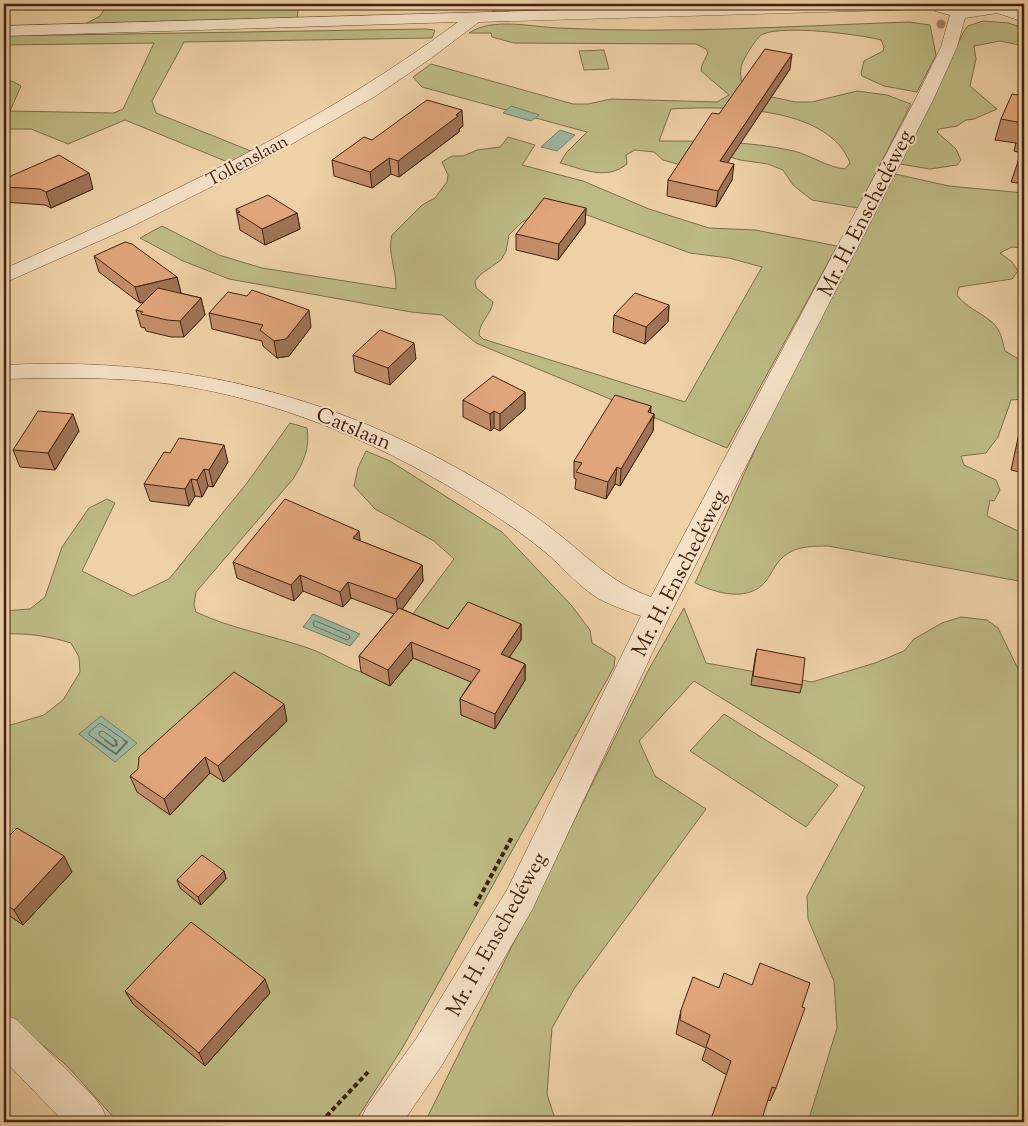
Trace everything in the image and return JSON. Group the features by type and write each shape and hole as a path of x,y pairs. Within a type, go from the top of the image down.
{"street":[{"name":"Tollenslaan","path":"4,276 164,202 302,130 386,82 492,4"},
{"path":"4,31 924,4"},
{"path":"946,8 980,13 994,5 1024,17"},
{"name":"Mr. H. Enschedéweg","path":"380,1122 429,1052 520,899 658,611 925,98 949,46 946,8"},
{"name":"Catslaan","path":"4,372 130,372 189,380 297,405 362,429 430,462 493,501 550,541 608,590 658,611"},
{"path":"4,1033 80,1111 88,1122"}],"shaded area":[{"path":"108,4 286,4 298,9 297,22 85,24 100,16"},
{"path":"504,4 545,4 560,9 581,6 602,9 492,12"},
{"path":"622,4 782,4 625,8 620,7"},
{"path":"983,21 1008,23 1024,28 1024,46 1000,41 974,46 976,59 970,86 997,109 974,119 966,120 957,126 939,129 937,132 956,149 961,160 957,165 930,169 900,164 964,31 968,26"},
{"path":"909,22 930,25 936,55 917,92 884,86 862,76 864,61 883,51 884,47 881,40 856,35 804,30 773,31 763,34 757,39 746,55 742,65 742,83 758,94 795,102 812,102 857,91 887,95 911,104 858,208 812,200 793,185 783,170 768,164 740,160 723,155 684,166 663,160 654,152 635,150 626,155 627,164 611,172 603,173 560,163 566,153 587,132 422,87 413,77 431,64 573,104 588,104 611,99 717,102 729,95 701,71 708,53 706,49 696,44 514,43 492,37 491,33 469,33 478,28 500,24 603,30 646,30 734,29","holes":["671,109 745,109 772,113 797,120 820,130 838,144 850,163 845,169 838,168 794,151 744,143 659,141"]},
{"path":"435,30 432,38 184,42 152,101 156,113 256,153 235,165 125,120 68,144 31,129 4,129 4,81 12,81 21,86 10,111 114,113 123,109 154,43 4,45 4,36"},
{"path":"604,50 609,69 584,70 579,51"},
{"path":"508,137 535,145 522,165 583,181 649,209 709,228 755,230 837,246 727,448 476,343 442,315 411,312 229,279 183,261 140,238 162,226 219,255 262,268 396,289 391,255 392,235 422,205 435,198 447,182 448,175 442,162 452,156 463,156 477,150 500,147","holes":["579,212 690,253 729,258 762,267 685,402 483,339 479,335 481,326 493,302 476,288 475,281 481,274 501,260 506,251 509,235 522,222 532,217"]},
{"path":"895,174 949,186 1024,193 1024,248 1012,247 1000,253 1012,262 1018,271 1012,279 959,287 957,295 967,305 996,326 1005,351 1024,362 1024,399 1011,400 998,437 986,453 961,456 964,465 996,480 1000,490 994,501 990,500 987,516 1024,534 1024,582 828,546 812,546 791,551 777,563 766,581 759,588 750,592 741,594 722,593 695,583 768,421"},
{"path":"290,423 307,428 307,448 300,467 293,479 196,592 194,605 196,612 223,623 308,648 352,669 368,674 454,559 434,541 375,509 354,486 358,468 366,451 390,461 502,532 572,606 590,630 592,643 615,657 614,667 403,1047 355,1122 118,1122 66,1065 4,1012 4,727 44,715 63,700 80,672 79,657 71,643 54,638 4,634 4,611 30,609 45,597 62,547 89,508 107,499 115,503 82,571 133,596 169,579 247,483"},
{"path":"684,608 706,663 812,682 875,663 904,651 914,639 942,623 961,617 987,620 998,628 1024,681 1024,1122 808,1122 837,1028 834,981 808,919 807,896 865,787 694,681 639,741 655,776 706,809 574,989 552,1028 547,1094 556,1122 425,1122 649,669"},
{"path":"724,714 838,785 806,827 690,751"}],"water":[{"path":"511,106 539,115 531,121 503,113"},
{"path":"560,130 575,135 557,151 541,147"},
{"path":"313,614 360,634 350,646 303,627"},
{"path":"101,716 137,743 115,762 79,734"}],"building":[{"path":"765,49 792,54 720,161 734,164 718,191 668,180 712,113 719,114"},
{"path":"1012,94 1024,96 1024,132 1021,131 1022,123 1001,119"},
{"path":"427,100 462,110 456,115 458,116 398,161 389,158 370,172 332,160 364,137 372,140"},
{"path":"1024,144 1024,162 1018,161"},
{"path":"59,155 89,173 46,192 40,189 4,187 4,179"},
{"path":"268,195 297,213 262,229 237,213 240,212 236,209"},
{"path":"544,198 586,208 559,244 516,234"},
{"path":"125,242 132,244 177,277 135,287 94,256"},
{"path":"158,288 201,298 180,321 141,314 143,312 136,310"},
{"path":"252,290 309,310 286,339 274,341 260,330 263,325 209,313 228,292 247,296"},
{"path":"635,293 669,305 646,327 614,315"},
{"path":"380,330 414,343 388,368 353,355"},
{"path":"493,376 525,392 500,414 494,411 490,414 463,400"},
{"path":"615,395 651,406 648,412 654,414 621,469 617,467 608,482 576,472 582,463 574,461"},
{"path":"38,411 73,414 48,453 13,450"},
{"path":"1024,423 1024,454 1018,453"},
{"path":"179,438 224,445 209,470 204,469 197,480 191,479 185,489 144,484 164,452 170,453"},
{"path":"285,499 359,531 353,538 422,565 396,599 348,582 340,592 300,575 291,585 233,562"},
{"path":"468,602 521,624 501,654 525,664 495,714 460,699 480,670 411,642 388,670 359,656 399,608 448,629"},
{"path":"757,649 805,658 802,685 753,676"},
{"path":"234,672 284,704 218,766 205,757 164,799 130,776 138,769 139,757"},
{"path":"17,828 64,856 14,910 4,903 4,841"},
{"path":"202,855 224,871 198,897 177,880"},
{"path":"191,922 265,979 199,1053 125,991"},
{"path":"760,963 810,983 802,1007 805,1008 776,1088 772,1087 761,1122 710,1122 731,1061 706,1047 710,1035 680,1020 681,1010 693,977 719,988 724,973 752,985"}]}
